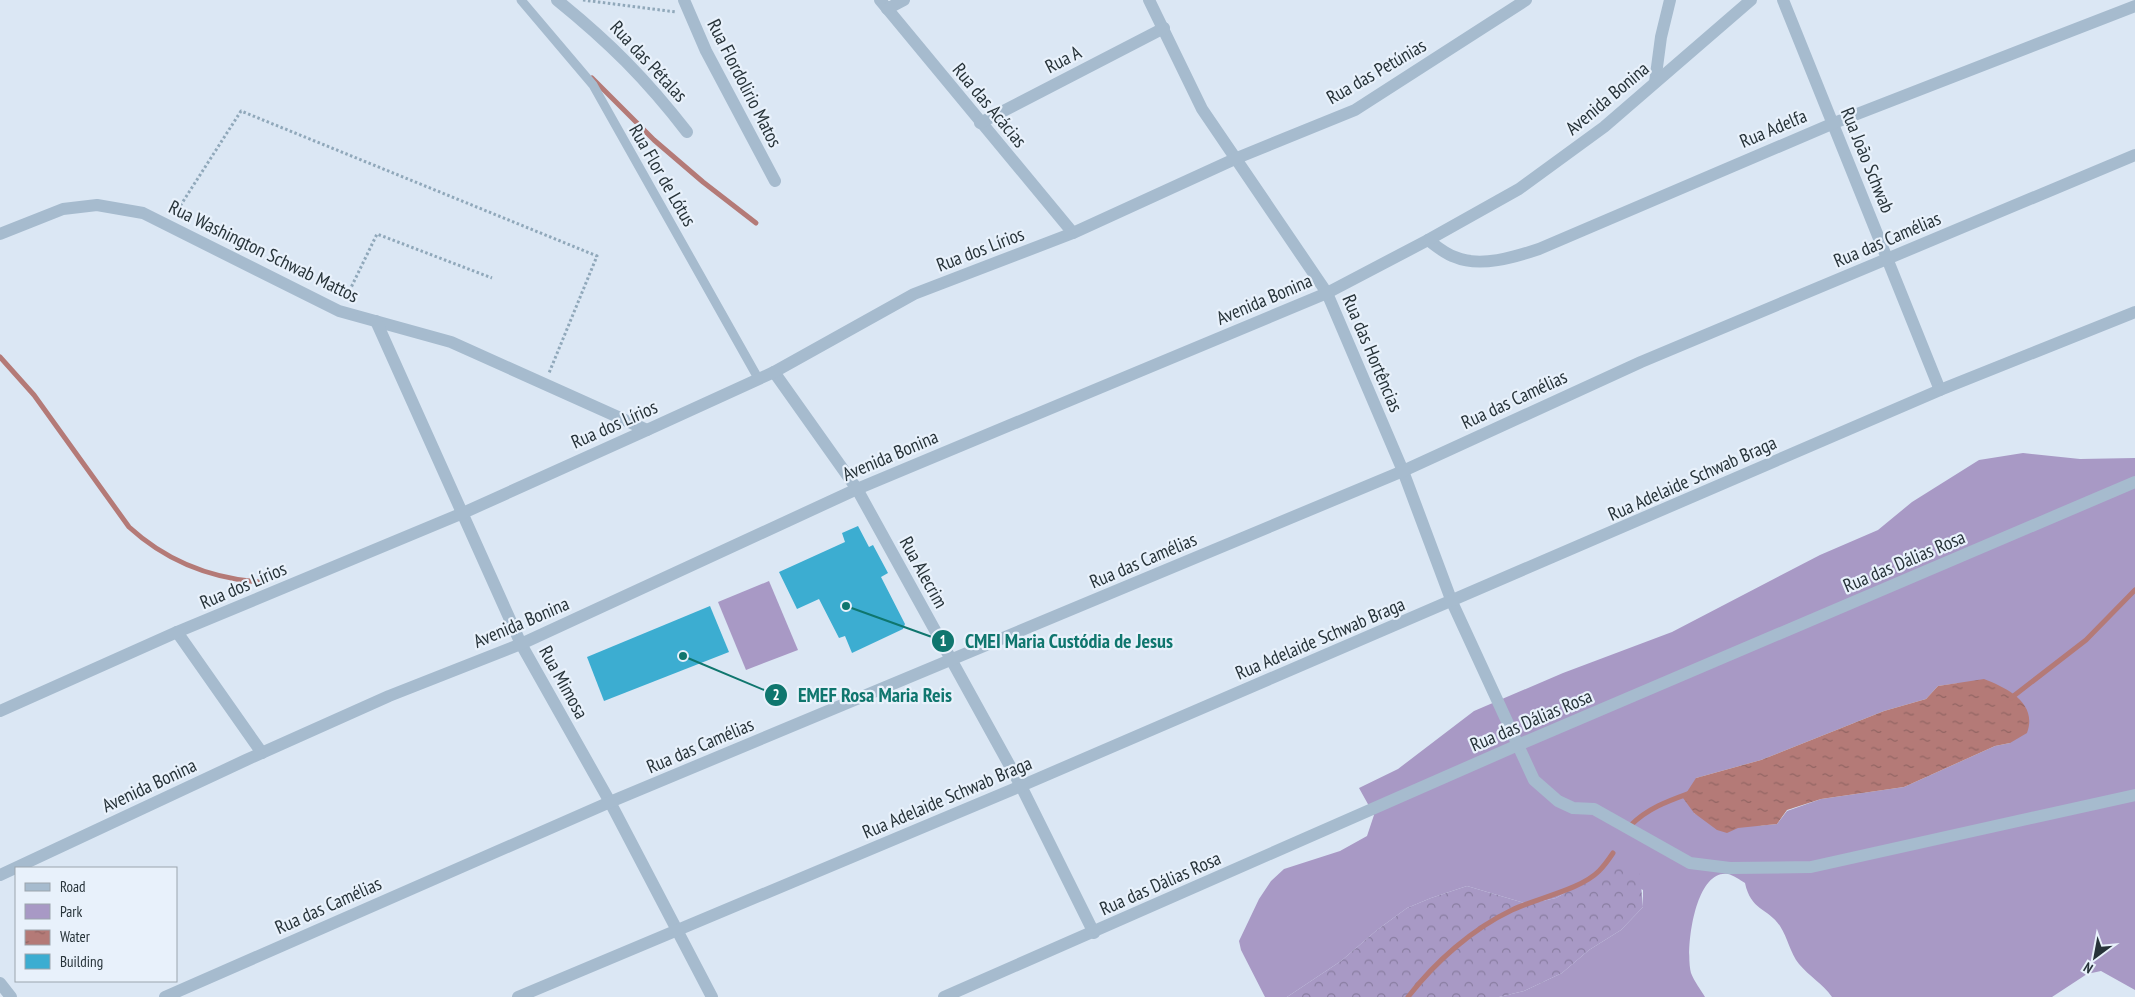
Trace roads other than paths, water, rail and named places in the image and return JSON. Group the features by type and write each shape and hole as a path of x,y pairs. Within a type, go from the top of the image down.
{"street":[{"name":"Rua das Pétalas","path":"557,0 624,57 655,91 687,132"},
{"name":"Rua Flordolirio Matos","path":"685,0 689,14 775,181"},
{"path":"883,4 904,0"},
{"name":"Rua das Hortências","path":"1149,0 1202,109 1327,293 1403,471 1452,602 1534,780 1558,801 1573,808 1594,809 1690,863 1730,868 1811,867 2135,795"},
{"name":"Rua das Petúnias","path":"1237,158 1355,110 1526,0"},
{"path":"1655,82 1661,36 1670,0"},
{"name":"Avenida Bonina","path":"17,867 389,696 522,644 857,489 1327,293 1428,240 1519,189 1604,127 1751,0"},
{"name":"Rua João Schwab","path":"1783,0 1940,390"},
{"name":"Rua das Acácias","path":"883,4 1073,233"},
{"name":"Rua Adelfa","path":"1428,240 1455,258 1502,261 1556,242 1834,123 2135,6"},
{"name":"Rua A","path":"980,123 1164,28"},
{"name":"Rua das Camélias","path":"165,997 610,802 1403,471 1641,362 2135,155"},
{"name":"Rua dos Lírios","path":"0,711 177,632 463,513 774,372 914,294 1073,233 1237,158"},
{"name":"Rua Washington Schwab Mattos","path":"0,234 63,208 97,205 143,213 339,312 451,342 646,430"},
{"name":"Rua Adelaide Schwab Braga","path":"518,997 1021,786 1452,602 1940,390 2135,312"},
{"name":"Rua Mimosa","path":"376,322 522,644 610,802 712,997"},
{"name":"Rua Alecrim","path":"774,372 857,489 1021,786 1094,933"},
{"name":"Rua das Dálias Rosa","path":"944,997 1094,933 1518,745 2135,482"},
{"path":"177,632 262,753"},
{"name":"Avenida Bonina","path":"0,875 15,868"},
{"path":"0,983 11,997"}],"lane":[{"name":"Rua Flor de Lótus","path":"521,0 593,85 758,378"}],"water":[{"path":"1984,679 2011,692 2024,705 2028,713 2029,722 2027,733 2010,743 1995,746 1904,787 1821,799 1787,810 1777,824 1738,828 1727,833 1717,830 1694,813 1683,798 1696,778 1761,760 1884,711 1926,699 1938,686"}],"waterway":[{"path":"592,78 654,140 703,182 756,223"},
{"path":"0,357 34,395 129,527 157,549 205,572 259,582"},
{"path":"2011,698 2086,640 2135,590"},
{"path":"1631,825 1651,810 1690,793"},
{"path":"1408,997 1442,959 1483,927 1512,910 1570,889 1591,878 1613,853"}],"place":[{"name":"CMEI Maria Custódia de Jesus","path":"846,606"},
{"name":"EMEF Rosa Maria Reis","path":"683,656"}]}
